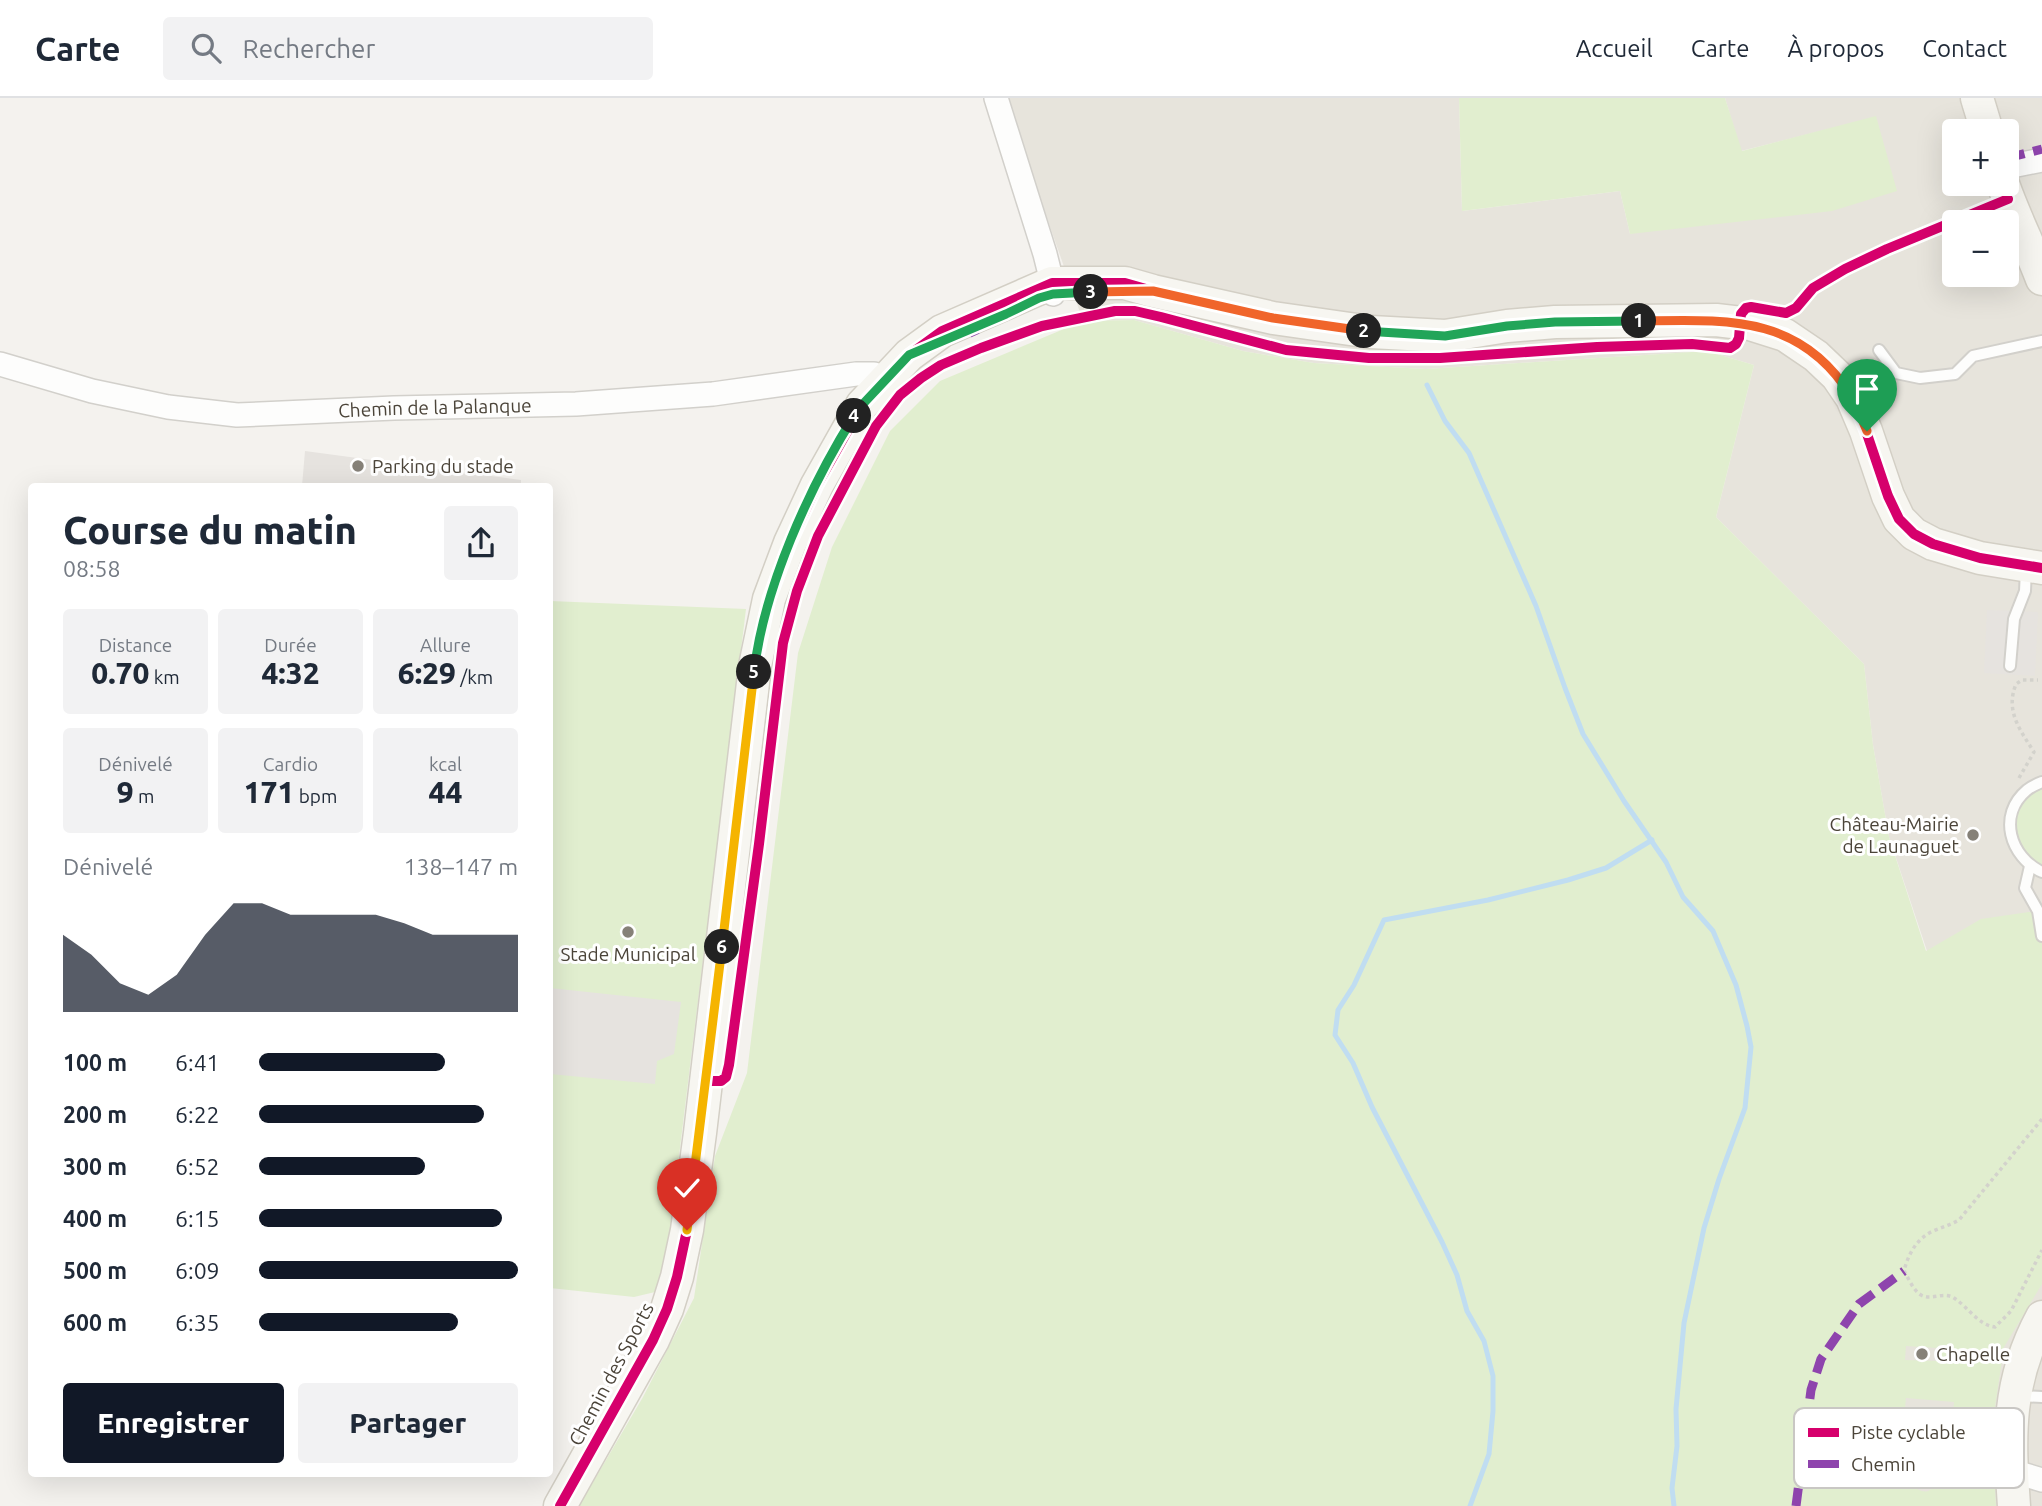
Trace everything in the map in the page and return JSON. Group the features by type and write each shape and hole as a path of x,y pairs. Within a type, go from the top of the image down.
{"street":[{"path":"996,98 1045,254 1052,288"},
{"path":"1977,98 1983,119"},
{"path":"2019,165 2042,160"},
{"path":"2007,196 2042,279"},
{"name":"Chemin des Sports","path":"560,1506 653,1340 677,1277 687,1230 700,1133 755,666 769,599 801,520 846,429 862,405 909,355 1052,288 1074,292 1153,291 1273,318 1371,332 1445,336 1555,322 1740,322 1785,335 1816,356 1837,376 1853,398 1888,496 1899,519 1914,534 1933,544 1980,558 2034,567"},
{"name":"Chemin de la Palanque","path":"0,364 92,391 168,407 237,415 576,404 713,394 856,374 874,374"},
{"path":"2028,1396 2020,1370 2036,1336"},
{"path":"2014,1506 2022,1488"}],"lane":[{"path":"1879,350 1896,373 1920,378 1955,374 1973,356 2042,341"},
{"path":"2010,666 2014,619 2034,567"},
{"path":"2042,782 2024,793 2016,803 2011,820 2011,837 2018,853 2030,866 2042,872"},
{"path":"2030,866 2025,888 2038,911 2042,936"}],"path":[{"path":"2024,793 2015,786 2034,752 2016,723 2011,698 2016,684 2022,680 2038,680"},
{"path":"2042,1119 1959,1220 1932,1231 1914,1246 1904,1272 1921,1295 1952,1296 1987,1326 1995,1328 2011,1311 2042,1250"}],"shaded area":[{"path":"1005,98 1459,98 1462,211 1620,191 1630,234 1876,117 1741,151 1725,98 2042,98 2042,1506 1882,1506 1883,1488 2024,1488 2024,1408 1890,1408 1927,951 1889,837 1873,745 1864,664 1716,517 1754,365 1707,351 1426,369 1314,363 1243,351 1134,320 1083,321"},
{"name":"Parking du stade","path":"305,451 521,480 521,483 302,483"},
{"path":"1987,610 2038,612 2035,676 1984,673"},
{"path":"553,988 681,1002 674,1054 657,1061 655,1084 553,1074"}],"green space":[{"path":"1459,98 1725,98 1742,151 1876,116 1897,191 1832,211 1630,234 1620,191 1462,211"},
{"path":"1134,320 1243,351 1314,363 1426,369 1707,351 1754,365 1716,517 1864,664 1873,745 1889,837 1926,951 1981,919 2042,910 2042,1284 2004,1347 1995,1408 1953,1408 1954,1402 1906,1398 1905,1408 1794,1408 1794,1488 1915,1488 1926,1491 1932,1488 1995,1488 1996,1506 579,1506 643,1397 694,1298 715,1156 747,1073 798,653 832,547 890,431 940,381 1083,321","holes":["1906,1346 1938,1348 1938,1361 1905,1360"]},
{"name":"Stade Municipal","path":"553,601 746,609 667,1254 655,1292 634,1297 553,1288"},
{"path":"2042,787 2042,866 2033,860 2020,844 2015,825 2021,805"}],"waterway":[{"path":"1427,385 1445,421 1469,453 1536,606 1583,734 1666,862 1683,897 1713,931 1736,985 1747,1026 1751,1047 1745,1108 1704,1228 1684,1323 1676,1409 1677,1446 1672,1488 1674,1506"},
{"path":"1470,1506 1489,1454 1493,1411 1493,1376 1484,1341 1467,1311 1457,1275 1442,1242 1372,1107 1353,1063 1335,1035 1338,1010 1354,985 1384,920 1488,900 1568,880 1606,868 1652,840"}],"marked path":[{"path":"2019,155 2042,149"},
{"path":"968,319 981,348"},
{"path":"1809,1408 1811,1390 1821,1359 1859,1304 1904,1271"},
{"path":"1796,1506 1798,1488"}],"cycle path":[{"path":"706,1081 721,1081 726,1077 729,1065 783,643 797,591 818,536 876,426 900,395 921,378 941,365 1042,326 1115,311 1135,311 1286,350 1369,358 1440,358 1597,347 1692,344 1730,348 1739,338 1741,314 1746,308 1786,313 1796,308 1813,288 1845,269 2008,199"},
{"path":"560,1506 653,1340 677,1277 687,1230 700,1133 755,666 769,599 790,543 817,485 862,405 909,355 942,331 1052,283 1125,283 1273,318 1371,332 1445,336 1555,322 1716,320 1750,324 1785,335 1816,356 1837,376 1852,398 1899,519 1914,534 1933,544 1980,558 2042,568"}],"place":[{"name":"Parking du stade","path":"358,466"},
{"name":"Château-Mairie de Launaguet","path":"1973,835"},
{"name":"Stade Municipal","path":"628,932"},
{"name":"Chapelle","path":"1922,1354"}],"route":[{"path":"687,1230 762,626 790,543 846,429 862,405 909,355 1039,298 1074,292 1153,291 1273,318 1371,332 1445,336 1555,322 1716,320 1750,324 1785,335 1816,356 1837,376 1853,398 1867,431"}]}
